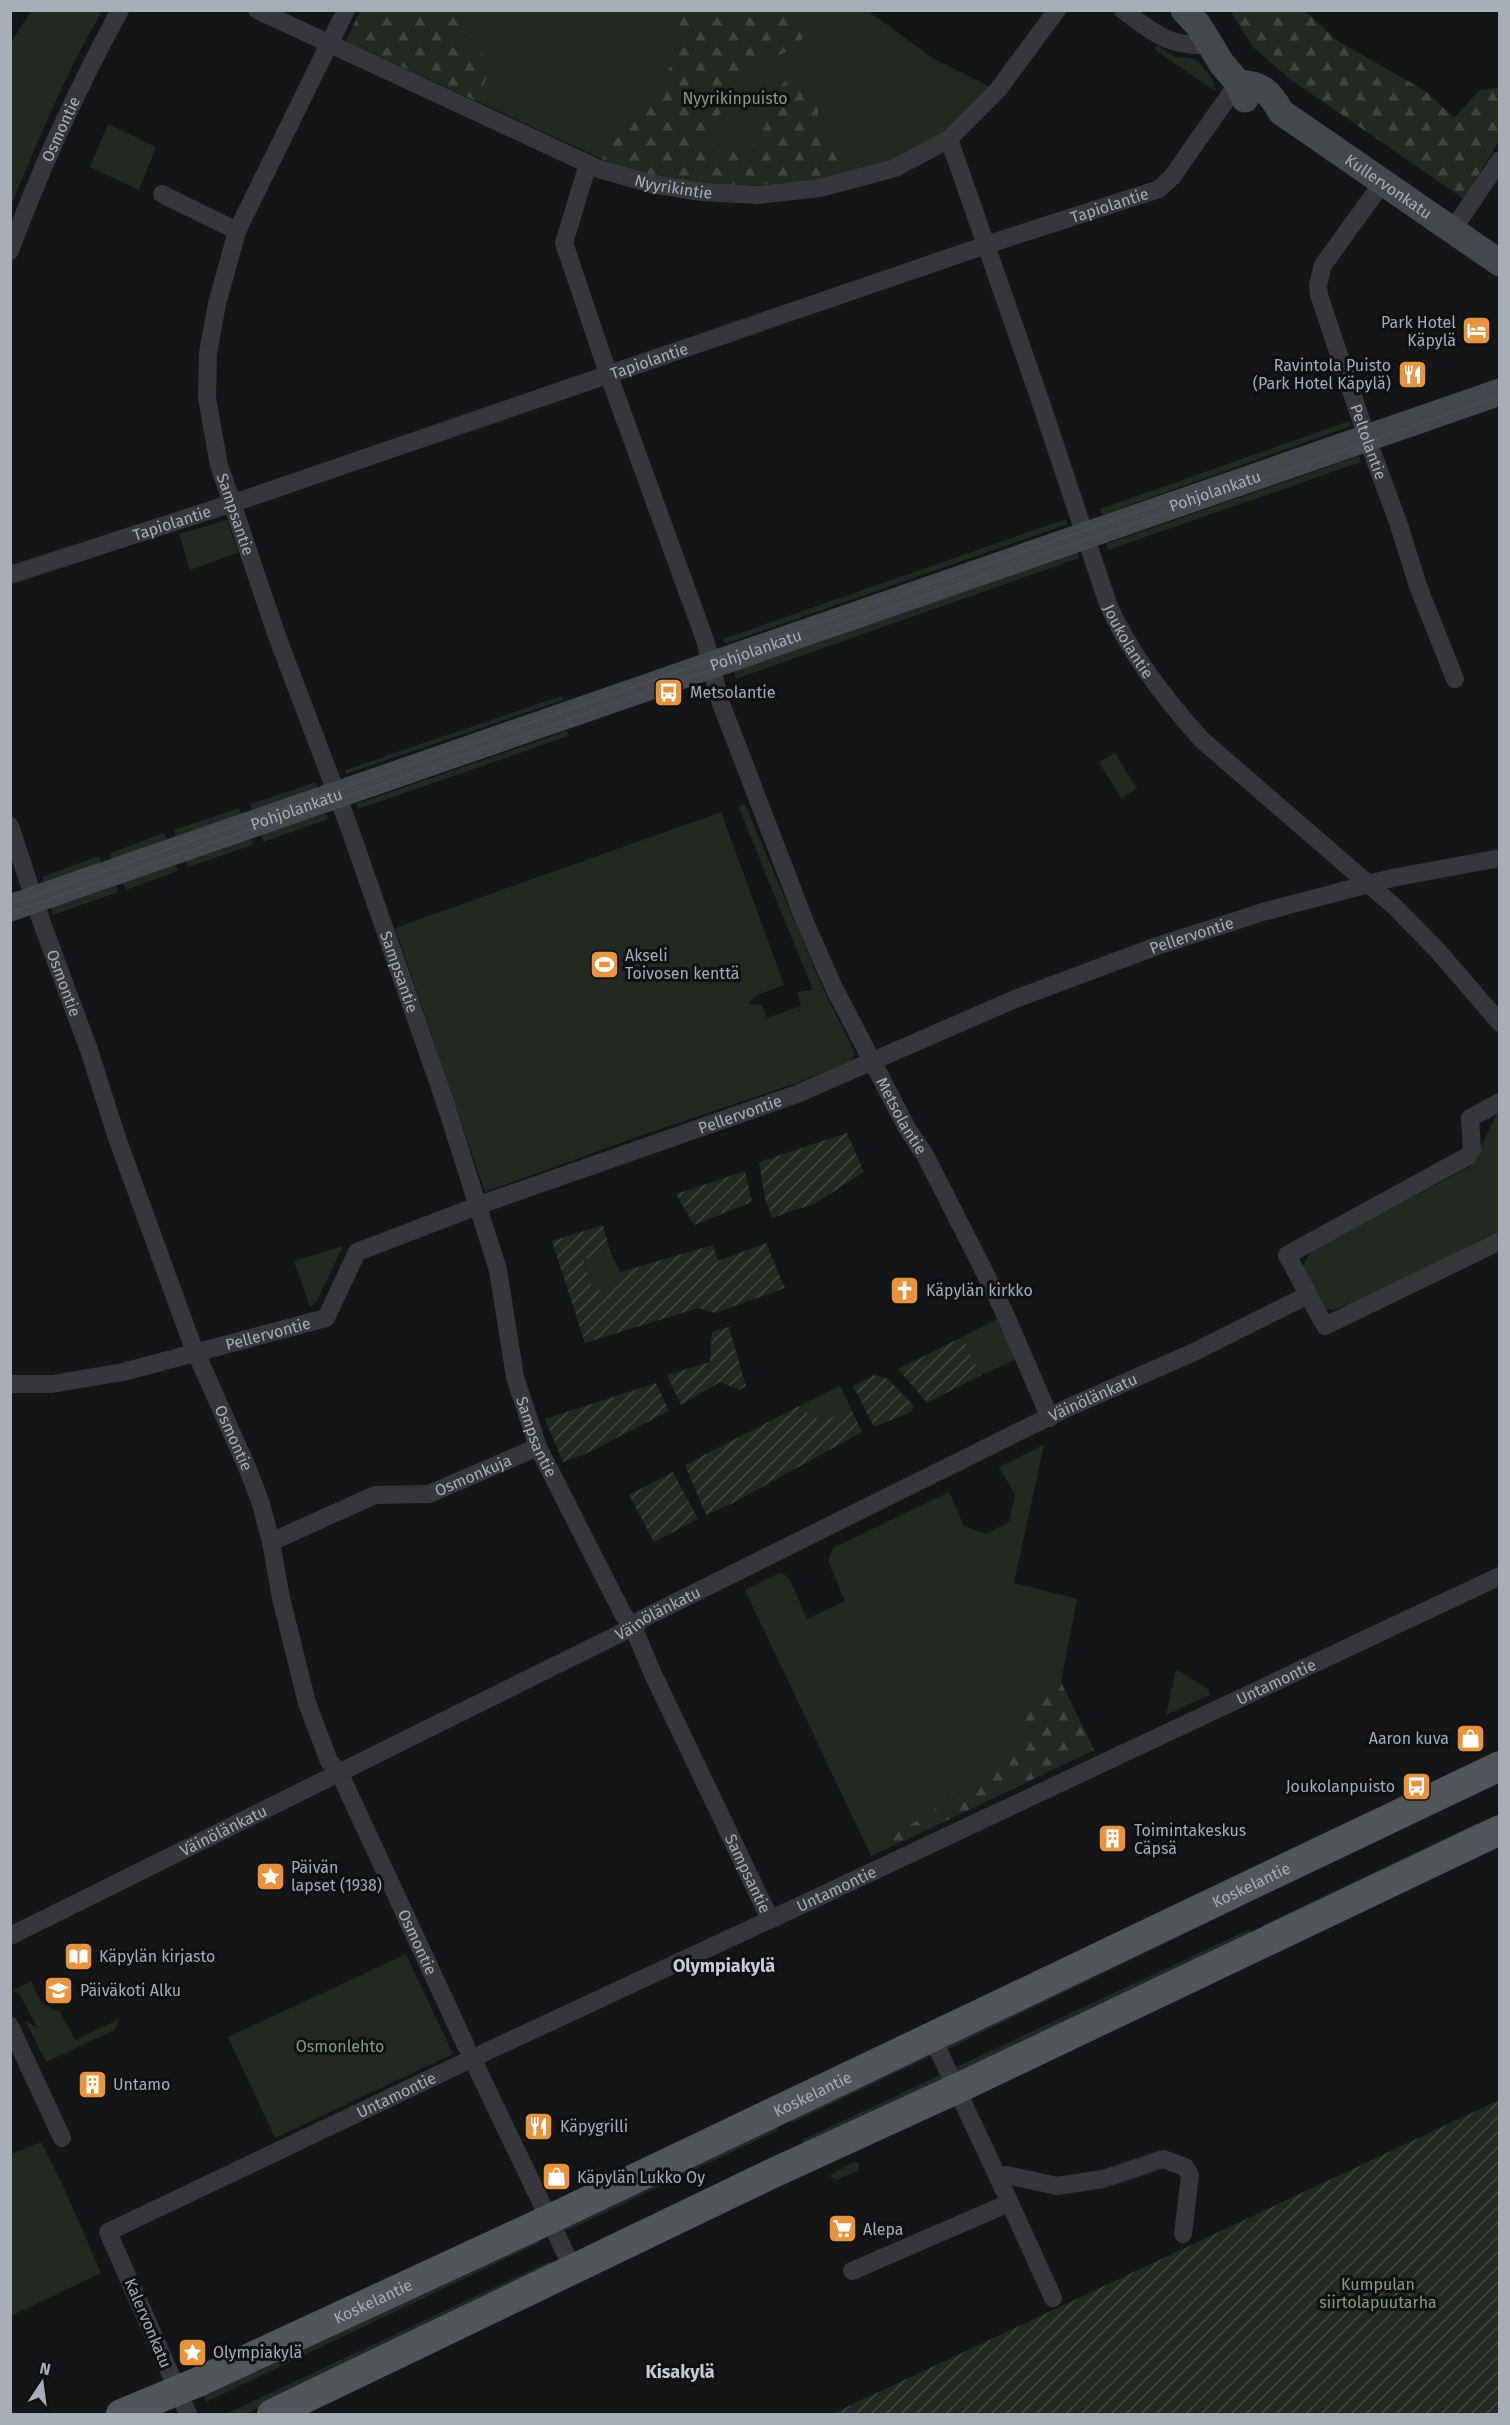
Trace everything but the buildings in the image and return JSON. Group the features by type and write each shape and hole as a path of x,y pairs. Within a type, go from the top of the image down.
{"main road":[{"name":"Koskelantie","path":"121,2415 183,2403 550,2219 1500,1766"},
{"path":"272,2415 573,2269 1500,1830"}],"street":[{"name":"Osmontie","path":"10,251 36,180 120,10"},
{"name":"Nyyrikintie","path":"257,10 588,164 652,184 702,192 757,195 820,188 895,168 949,139 997,91 1057,10"},
{"name":"Sampsantie","path":"346,10 237,231 208,353 207,398 219,465 277,636 337,796 445,1102 498,1270 515,1377 538,1447 623,1614 633,1627 651,1672 770,1919"},
{"path":"1123,10 1165,40 1191,46 1198,23"},
{"path":"1198,23 1221,64 1238,83"},
{"name":"Kullervonkatu","path":"1238,83 1254,84 1262,89 1272,96 1281,112 1498,264"},
{"name":"Tapiolantie","path":"10,575 231,504 1164,186 1238,83"},
{"name":"Joukolantie","path":"949,139 1108,604 1121,634 1176,711 1214,751 1371,885 1438,951 1500,1023"},
{"path":"1452,231 1500,160"},
{"name":"Metsolantie","path":"588,164 564,243 609,376 705,640 720,701 805,922 834,988 907,1128 931,1165 1006,1316 1050,1418"},
{"name":"Peltolantie","path":"1383,182 1323,265 1318,285 1321,303 1399,525 1418,586 1455,679"},
{"path":"162,194 237,231"},
{"name":"Pohjolankatu","path":"23,904 1500,392"},
{"name":"Osmontie","path":"10,826 23,904 89,1050 117,1138 196,1353 247,1467 271,1542 281,1598 307,1703 329,1761 339,1772 573,2269"},
{"name":"Pellervontie","path":"10,1384 52,1384 123,1372 326,1318 357,1252 478,1206 798,1095 1015,999 1157,946 1266,911 1429,870 1500,858"},
{"path":"1500,1101 1470,1118 1472,1149 1468,1156 1287,1254 1325,1326 1500,1241"},
{"name":"Väinölänkatu","path":"10,1936 633,1627 642,1619 1011,1435 1194,1352 1308,1295"},
{"name":"Osmonkuja","path":"271,1542 375,1496 429,1494 538,1447"},
{"name":"Untamontie","path":"108,2232 469,2052 770,1919 1500,1576"},
{"path":"10,2026 62,2138"},
{"path":"932,2037 1053,2298"},
{"path":"998,2177 1007,2175 1057,2186 1103,2179 1163,2159 1185,2167 1190,2175 1183,2234"},
{"path":"852,2271 1009,2203"},
{"name":"Kalervonkatu","path":"108,2232 183,2403"}],"green space":[{"path":"31,11 102,11 42,132 11,206 11,43"},
{"name":"Nyyrikinpuisto","path":"360,11 868,11 934,59 992,88 945,133 893,159 842,177 631,171 346,41"},
{"path":"360,11 457,11 461,35 493,64 476,101 346,41"},
{"path":"681,11 819,11 797,46 732,80 725,107 707,131 716,153 742,151 752,147 762,135 765,127 770,96 790,77 819,93 817,126 836,138 842,177 772,184 701,185 647,177 602,159 629,105 663,88 678,41"},
{"path":"1230,11 1305,11 1338,41 1427,92 1454,118 1480,90 1499,88 1499,141 1464,199 1290,79 1253,47"},
{"path":"1157,45 1175,57 1191,58 1199,62 1214,82 1215,91 1154,49"},
{"path":"108,124 156,147 139,190 90,167"},
{"path":"1349,421 1351,426 1102,515 1100,509"},
{"path":"1359,456 1361,462 1108,550 1106,544"},
{"path":"1066,519 1068,524 725,644 723,639"},
{"path":"227,520 238,553 190,570 179,534"},
{"path":"1077,551 1079,558 736,679 734,671"},
{"path":"561,696 563,700 346,774 345,770"},
{"path":"567,731 569,736 358,809 356,804"},
{"path":"1115,753 1137,789 1121,798 1099,762"},
{"path":"316,782 318,789 253,811 250,804"},
{"name":"Akseli Toivosen kenttä","path":"745,804 825,993 855,1053 851,1061 794,1084 651,1132 485,1192 395,928 721,812 784,985 755,996 749,1004 762,1005 767,1018 801,1006 797,992 813,990 738,806"},
{"path":"239,808 241,815 176,837 174,830"},
{"path":"326,813 328,819 263,842 261,835"},
{"path":"164,833 167,841 112,861 110,853"},
{"path":"250,838 253,845 188,867 185,860"},
{"path":"99,856 102,864 45,885 42,877"},
{"path":"175,864 178,871 126,890 123,883"},
{"path":"116,886 118,892 53,915 51,908"},
{"path":"1499,1110 1499,1231 1355,1303 1333,1310 1324,1308 1302,1268 1310,1252 1471,1166"},
{"path":"847,1133 864,1172 816,1203 772,1218 765,1199 759,1162"},
{"path":"745,1171 752,1202 694,1225 676,1194"},
{"path":"603,1225 610,1251 584,1259 593,1292 614,1286 620,1272 713,1245 718,1261 766,1243 785,1288 715,1313 698,1308 585,1343 552,1241"},
{"path":"343,1246 317,1301 310,1307 294,1261"},
{"path":"610,1251 620,1272 614,1286 593,1292 584,1259"},
{"path":"999,1318 1017,1359 981,1375 962,1337"},
{"path":"729,1327 746,1386 740,1390 720,1382 681,1405 667,1375 710,1362 712,1332"},
{"path":"962,1337 981,1375 927,1403 898,1369"},
{"path":"874,1375 888,1379 914,1406 911,1412 874,1427 853,1386"},
{"path":"656,1383 669,1411 583,1455 563,1462 545,1419"},
{"path":"840,1386 850,1407 829,1419 813,1417 799,1406"},
{"path":"799,1406 813,1417 824,1420 850,1407 862,1432 731,1504 706,1515 685,1465"},
{"path":"1044,1445 1014,1583 1077,1599 1061,1682 1094,1750 871,1856 745,1590 781,1572 789,1578 807,1619 845,1601 828,1561 833,1548 949,1492 964,1526 986,1534 1009,1522 1015,1495 999,1467"},
{"path":"673,1472 698,1519 654,1542 629,1495"},
{"path":"1176,1669 1208,1689 1210,1695 1166,1715"},
{"path":"1043,1681 1061,1682 1094,1750 906,1840 870,1847 928,1815 1020,1735 1021,1712"},
{"path":"1477,1823 1481,1831 1267,1934 1263,1925"},
{"path":"1237,1902 1240,1907 944,2051 940,2043"},
{"path":"1250,1929 1254,1937 956,2079 952,2069"},
{"name":"Osmonlehto","path":"406,1954 453,2054 275,2138 228,2037"},
{"path":"31,1981 42,2004 60,2012 75,2040 119,2019 115,2030 46,2062 25,2020 38,2029 19,1993 12,1991"},
{"path":"928,2048 931,2056 792,2123 788,2115"},
{"path":"940,2075 944,2084 806,2150 802,2140"},
{"name":"Kumpulan siirtolapuutarha","path":"1499,2100 1499,2414 832,2414"},
{"path":"774,2122 778,2130 566,2231 563,2223"},
{"path":"41,2142 65,2190 101,2273 11,2316 11,2154"},
{"path":"853,2162 859,2163 858,2171 836,2180 829,2176"},
{"path":"537,2234 541,2242 206,2402 202,2394"},
{"path":"550,2261 554,2268 246,2414 226,2414"}],"tram line":[{"path":"10,913 1500,396"},
{"path":"754,645 1247,474"},
{"path":"10,904 731,653"}],"place":[{"name":"Park Hotel Käpylä","path":"1477,331"},
{"name":"Ravintola Puisto (Park Hotel Käpylä)","path":"1412,374"},
{"name":"Metsolantie","path":"669,692"},
{"name":"Akseli Toivosen kenttä","path":"604,964"},
{"name":"Käpylän kirkko","path":"905,1290"},
{"name":"Aaron kuva","path":"1470,1738"},
{"name":"Joukolanpuisto","path":"1416,1786"},
{"name":"Toimintakeskus Cäpsä","path":"1113,1839"},
{"name":"Päivän lapset (1938)","path":"270,1876"},
{"name":"Käpylän kirjasto","path":"78,1956"},
{"name":"Päiväkoti Alku","path":"59,1990"},
{"name":"Untamo","path":"92,2084"},
{"name":"Käpygrilli","path":"539,2126"},
{"name":"Käpylän Lukko Oy","path":"556,2177"},
{"name":"Alepa","path":"842,2229"},
{"name":"Olympiakylä","path":"192,2352"}],"district":[{"name":"Olympiakylä","path":"724,1966"},
{"name":"Kisakylä","path":"680,2372"}]}
